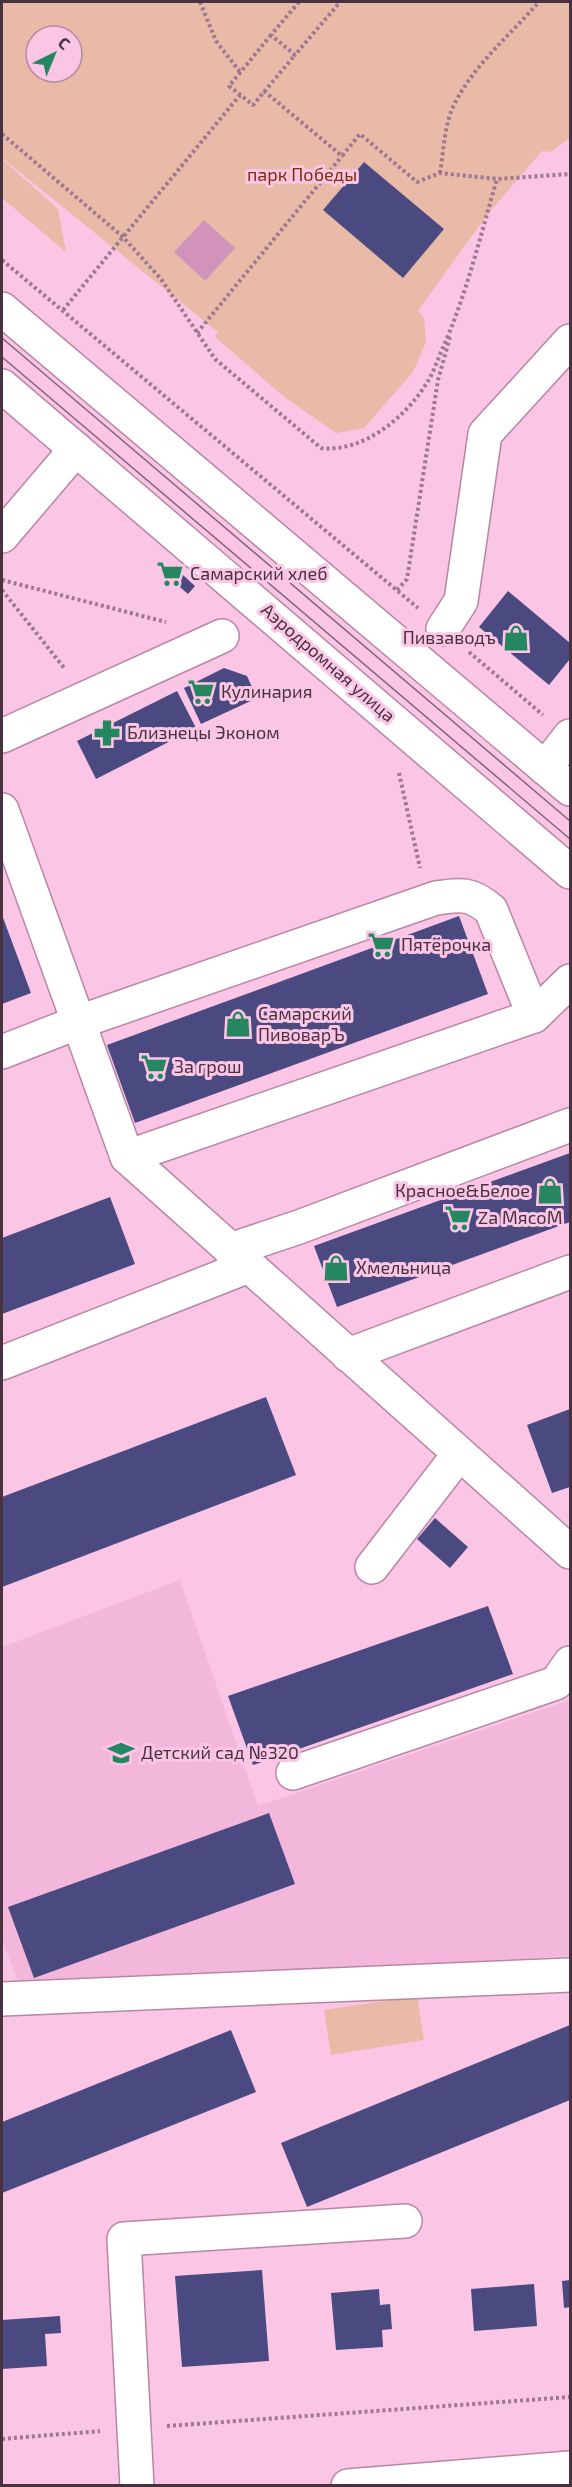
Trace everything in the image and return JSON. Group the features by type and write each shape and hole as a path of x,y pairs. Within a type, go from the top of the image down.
{"main road":[{"path":"2,309 570,789"},
{"path":"442,629 461,601 485,434 570,341"},
{"name":"Аэродромная улица","path":"2,386 570,872"},
{"path":"2,536 76,449"},
{"path":"2,736 222,636"},
{"path":"545,768 570,737"},
{"path":"2,810 127,1157 459,1454 567,1545"},
{"path":"2,1052 79,1022 427,902 457,894 476,898 491,910 534,1016"},
{"path":"127,1157 534,1016 570,981"},
{"path":"2,1363 239,1258 299,1227 570,1125"},
{"path":"348,1355 570,1272"},
{"path":"372,1567 459,1454"},
{"path":"293,1773 556,1683 570,1663"},
{"path":"2,1999 570,1975"},
{"path":"137,2486 124,2239 405,2221"},
{"path":"348,2486 570,2468"}],"path":[{"path":"200,2 216,41 240,72"},
{"path":"299,2 229,86 253,105 339,2"},
{"path":"440,173 448,122 455,102 479,66 539,2"},
{"path":"271,35 295,55"},
{"path":"264,91 342,156"},
{"path":"63,310 240,95"},
{"path":"2,134 123,237 160,279 215,359 321,448 336,450 349,447 374,435 403,413 428,381 453,325"},
{"path":"197,333 360,134 417,182 440,173 497,179 570,174"},
{"path":"397,590 406,579 438,380 497,179"},
{"path":"2,260 570,737"},
{"path":"2,580 222,636"},
{"path":"2,590 88,696"},
{"path":"398,767 427,902"},
{"path":"2,2439 570,2397"}],"shaded area":[{"path":"204,220 235,248 205,281 174,252"},
{"name":"Детский сад №320","path":"180,1580 258,1806 570,1700 570,1956 19,1985 2,1939 2,1647"}],"green space":[{"name":"парк Победы","path":"2,2 570,2 570,138 551,152 542,151 487,215 418,311 424,318 426,342 413,372 364,428 336,433 283,396 215,337 218,332 2,158"},
{"path":"2,159 58,209 66,252 2,198"},
{"path":"417,1996 424,2040 331,2055 324,2010"}],"building":[{"path":"364,162 444,229 403,278 323,210"},
{"path":"172,565 195,586 188,594 165,574"},
{"path":"508,591 570,643 570,659 549,685 479,627"},
{"path":"224,668 247,676 257,698 201,724 184,688"},
{"path":"177,691 196,728 96,779 77,741"},
{"path":"2,915 31,993 2,1004"},
{"path":"459,916 488,994 135,1123 107,1045"},
{"path":"570,1153 570,1222 337,1307 314,1246"},
{"path":"110,1197 135,1264 2,1314 2,1238"},
{"path":"266,1397 296,1475 2,1587 2,1497"},
{"path":"570,1409 570,1487 552,1493 527,1425"},
{"path":"435,1518 468,1547 450,1568 417,1539"},
{"path":"488,1606 513,1674 253,1765 228,1696"},
{"path":"269,1813 295,1884 34,1978 8,1907"},
{"path":"570,2025 570,2100 307,2207 281,2143"},
{"path":"231,2030 256,2092 2,2193 2,2122"},
{"path":"262,2270 269,2361 182,2367 175,2276"},
{"path":"570,2280 570,2307 564,2308 562,2281"},
{"path":"534,2284 537,2326 474,2331 471,2289"},
{"path":"379,2289 380,2305 390,2304 392,2329 382,2330 383,2347 336,2350 331,2293"},
{"path":"60,2316 61,2333 45,2334 47,2366 2,2369 2,2320"}],"tram line":[{"path":"2,338 570,821"},
{"path":"2,357 570,839"}],"place":[{"name":"Самарский хлеб","path":"170,574"},
{"name":"Пивзаводъ","path":"516,638"},
{"name":"Кулинария","path":"201,692"},
{"name":"Близнецы Эконом","path":"107,733"},
{"name":"Пятёрочка","path":"381,945"},
{"name":"Самарский ПивоварЪ","path":"238,1024"},
{"name":"За грош","path":"154,1067"},
{"name":"Красное&Белое","path":"550,1191"},
{"name":"Za МясоМ","path":"458,1218"},
{"name":"Хмельница","path":"336,1268"},
{"name":"Детский сад №320","path":"121,1753"}]}
